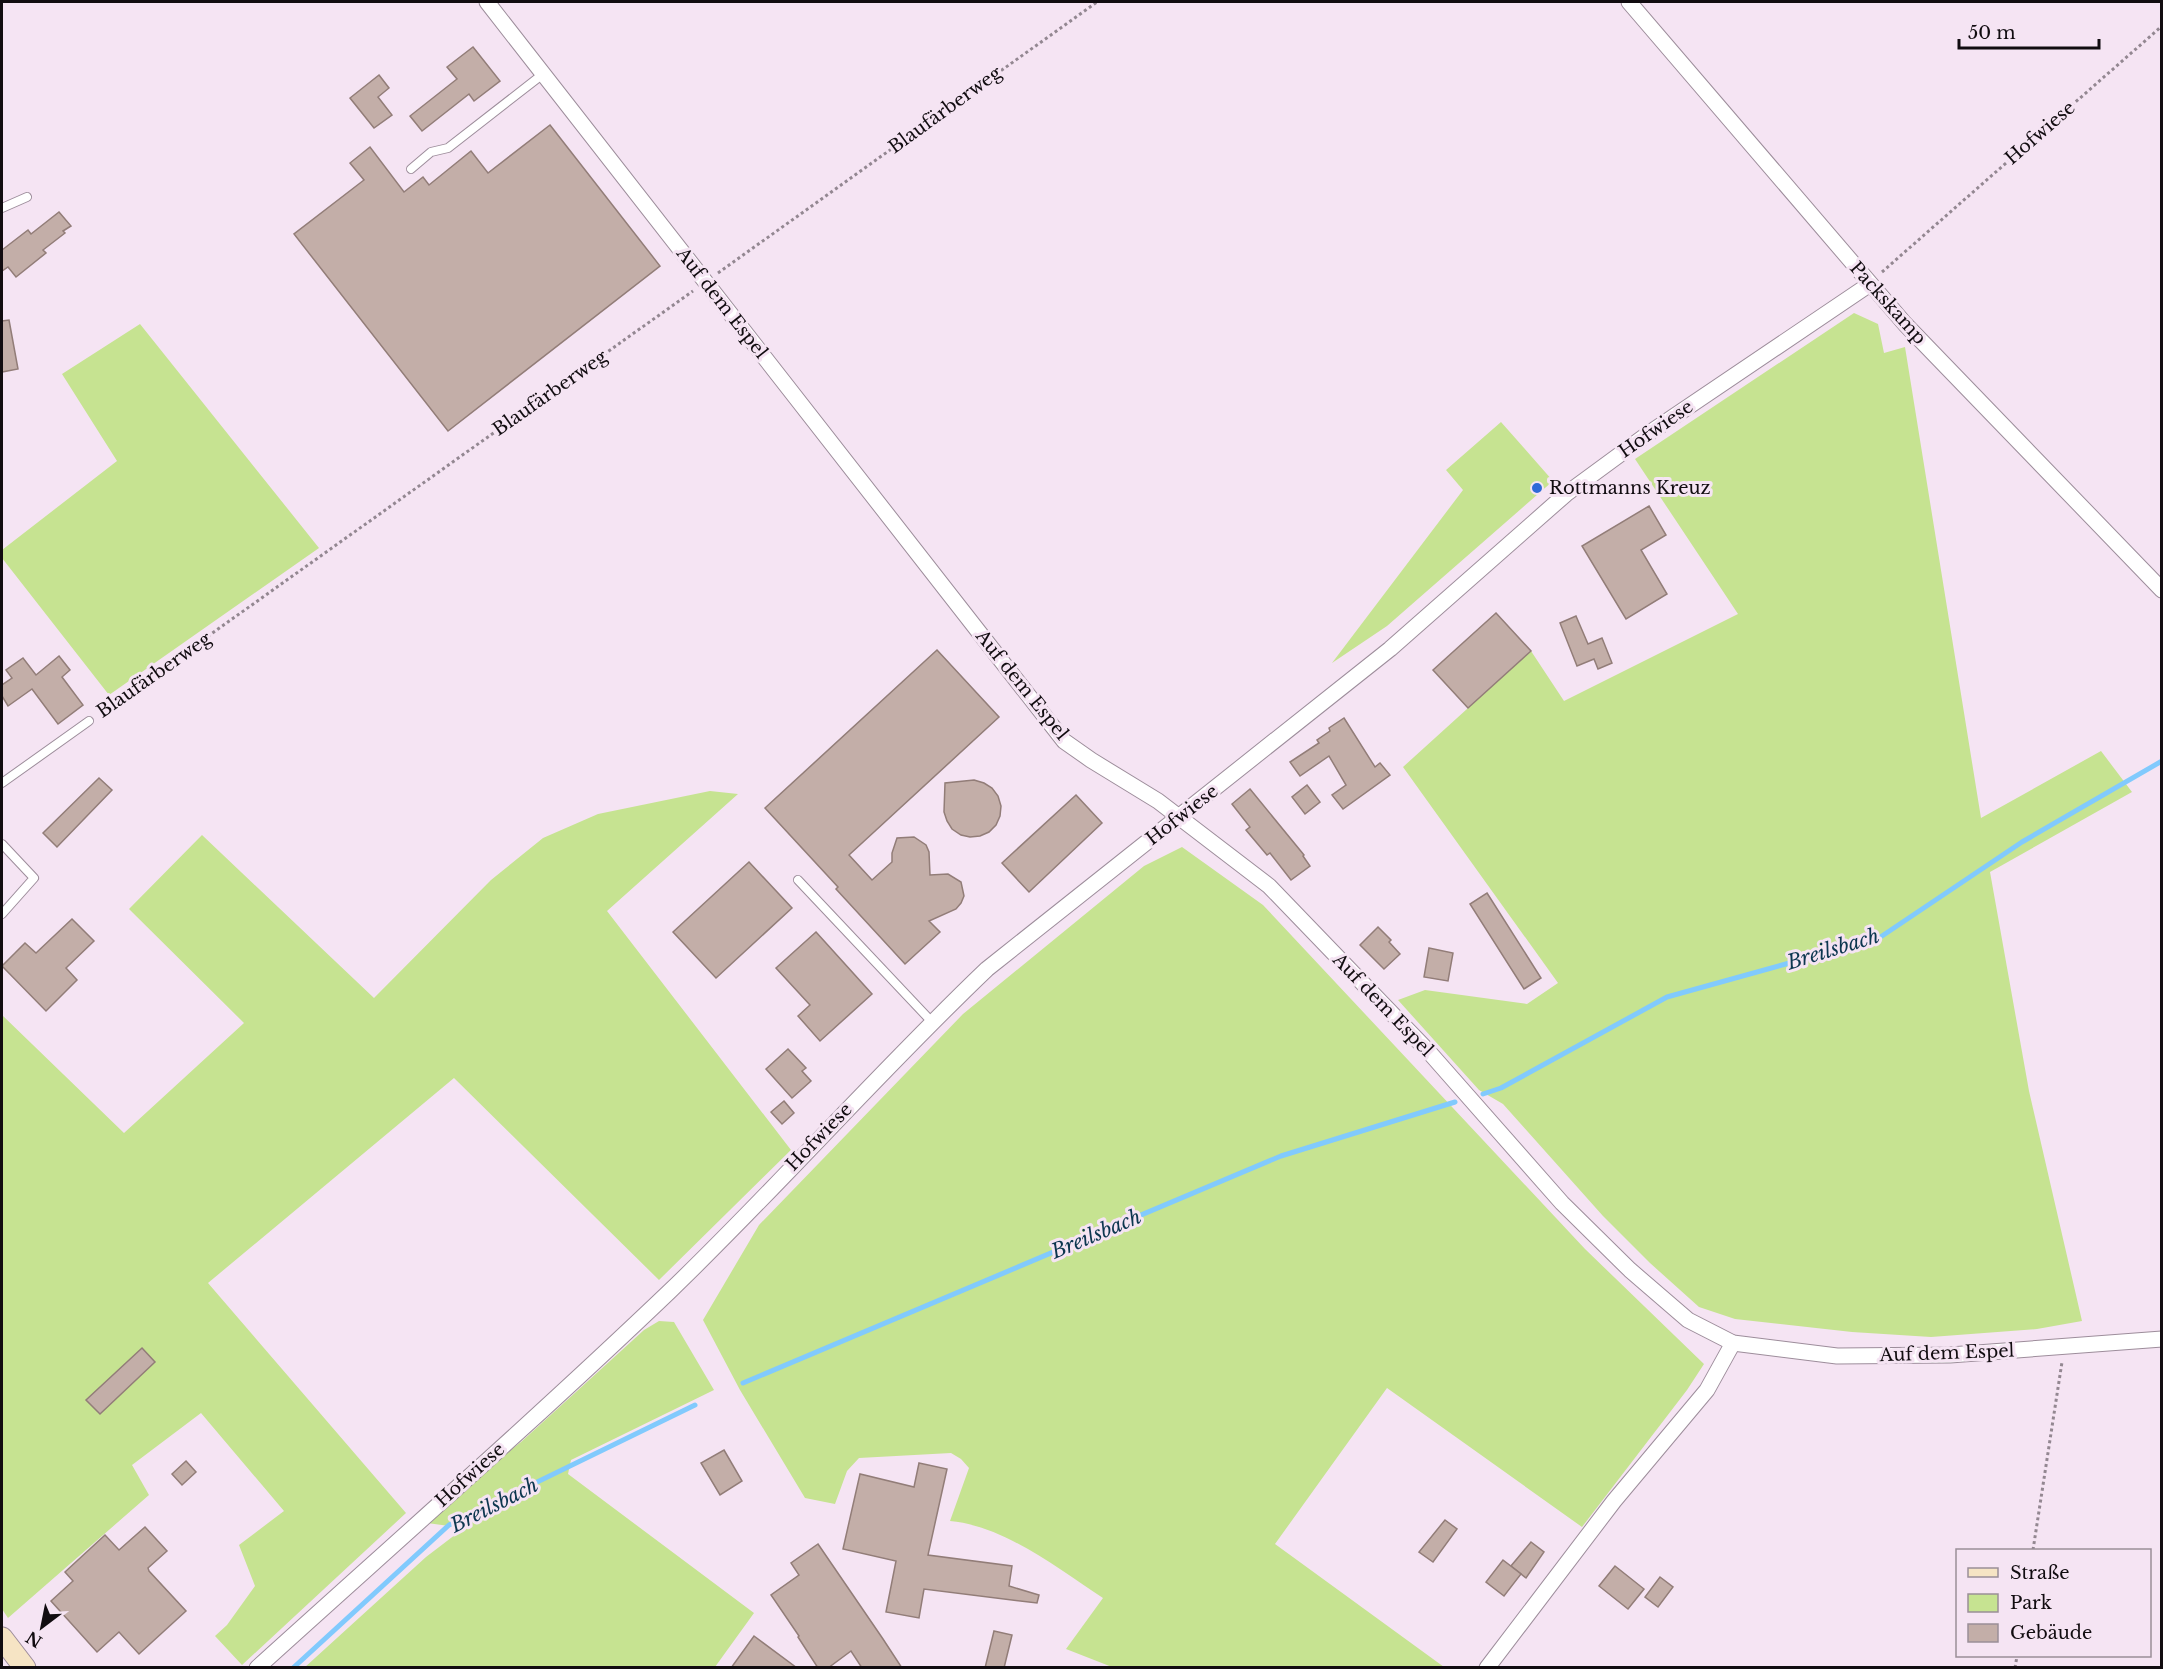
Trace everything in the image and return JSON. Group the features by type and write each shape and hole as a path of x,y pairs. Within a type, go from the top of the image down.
{"street":[{"name":"Auf dem Espel","path":"487,2 1064,741 1158,801 1269,886 1429,1052 1562,1203 1630,1270 1688,1320 1733,1344 1837,1356 1950,1355 2162,1339"},
{"name":"Packskamp","path":"1629,2 1905,324 2162,590"},
{"name":"Hofwiese","path":"257,1668 671,1290 932,1022 987,969 1390,649 1566,494 1645,436 1870,284"},
{"path":"1487,1668 1614,1501 1707,1390 1733,1344"},
{"path":"2,1638 25,1668"}],"lane":[{"path":"411,169 431,152 448,148 543,74"},
{"path":"2,208 27,197"},
{"name":"Blaufärberweg","path":"2,783 89,721"},
{"path":"2,844 34,878 2,914"},
{"path":"798,880 932,1022"}],"path":[{"name":"Blaufärberweg","path":"89,721 1097,2"},
{"name":"Hofwiese","path":"1870,284 2162,26"},
{"path":"2034,1549 2064,1348"}],"green space":[{"path":"1854,313 1878,324 1884,353 1905,347 1981,818 2101,751 2132,792 1990,872 2029,1091 2082,1321 2037,1329 1931,1337 1852,1332 1735,1319 1699,1307 1603,1216 1503,1104 1479,1090 1398,1000 1425,990 1527,1004 1558,983 1403,767 1531,651 1564,701 1738,614 1635,459"},
{"path":"140,324 319,548 109,695 2,558 2,550 117,461 62,374"},
{"path":"1501,422 1553,481 1387,626 1332,663 1463,490 1446,470"},
{"path":"710,791 738,794 607,911 791,1150 659,1280 454,1078 208,1283 406,1513 242,1665 215,1636 227,1625 255,1586 239,1545 284,1511 201,1413 132,1465 149,1495 8,1618 2,1609 2,1015 124,1133 244,1023 129,909 202,835 374,998 491,880 543,838 598,814"},
{"path":"1182,847 1263,905 1585,1249 1704,1364 1687,1390 1582,1527 1387,1388 1275,1544 1444,1667 1112,1667 1066,1649 1103,1598 1011,1540 991,1531 950,1521 969,1468 961,1459 951,1453 859,1458 847,1471 835,1504 805,1498 740,1390 703,1320 759,1225 963,1014 1144,866"},
{"path":"659,1321 674,1322 714,1390 571,1460 568,1474 754,1613 715,1667 304,1668 426,1557 464,1528 427,1523 479,1474 521,1442 644,1330"}],"building":[{"path":"473,47 500,81 474,101 469,94 422,131 410,116 457,79 447,67"},
{"path":"379,75 389,88 378,97 392,115 374,128 350,98"},
{"path":"550,125 660,266 448,431 294,234 364,180 350,163 370,147 404,192 423,177 429,185 471,151 488,173"},
{"path":"59,212 71,226 43,250 46,253 16,277 8,267 2,271 2,250 28,230 31,234"},
{"path":"9,320 18,369 2,372 2,321"},
{"path":"1649,506 1666,535 1641,550 1667,594 1626,619 1582,546"},
{"path":"1496,613 1531,651 1468,708 1433,670"},
{"path":"1576,616 1588,644 1602,638 1612,663 1598,669 1594,659 1577,666 1560,623"},
{"path":"937,650 999,717 849,855 872,880 892,862 892,853 897,838 914,837 926,845 929,852 930,875 948,874 961,882 964,896 961,903 956,909 929,921 940,932 905,964 765,808"},
{"path":"59,656 70,670 62,677 83,705 58,724 32,689 8,706 2,696 2,685 12,678 6,670 23,658 36,675"},
{"path":"1344,718 1375,767 1380,763 1390,775 1343,809 1332,795 1346,785 1329,756 1300,776 1290,762 1319,743 1317,740 1330,731 1329,728"},
{"path":"99,778 112,790 57,847 43,833"},
{"path":"974,780 992,788 1001,806 996,825 989,832 970,837 961,835 952,829 947,821 944,812 945,783"},
{"path":"1307,785 1320,802 1305,814 1292,797"},
{"path":"1250,789 1304,855 1310,866 1291,880 1270,853 1267,855 1246,830 1250,827 1232,804"},
{"path":"1076,795 1102,823 1029,892 1002,863"},
{"path":"749,862 792,908 716,978 673,932"},
{"path":"1487,893 1541,978 1524,989 1470,904"},
{"path":"72,919 94,941 66,968 77,980 46,1011 2,966 25,943 36,953"},
{"path":"1378,927 1391,940 1389,942 1400,954 1384,969 1360,945"},
{"path":"816,932 872,994 820,1041 798,1016 810,1005 776,968"},
{"path":"1429,948 1453,953 1448,981 1424,977"},
{"path":"788,1049 806,1068 802,1071 811,1081 792,1098 766,1069"},
{"path":"784,1101 794,1113 782,1124 771,1112"},
{"path":"142,1348 155,1362 100,1414 86,1400"},
{"path":"724,1450 742,1481 720,1495 701,1463"},
{"path":"186,1461 196,1472 182,1485 172,1474"},
{"path":"919,1463 947,1469 928,1555 1012,1566 1009,1586 1039,1595 1037,1603 924,1589 919,1618 886,1612 896,1561 843,1549 860,1474 914,1487"},
{"path":"1445,1520 1457,1529 1433,1562 1419,1552"},
{"path":"145,1527 167,1551 148,1568 149,1571 186,1611 139,1654 119,1632 97,1652 51,1601 73,1581 65,1572 105,1535 119,1550"},
{"path":"1531,1542 1544,1552 1526,1578 1511,1566"},
{"path":"818,1544 902,1668 862,1668 851,1651 828,1668 818,1668 771,1595 799,1575 791,1563"},
{"path":"1503,1560 1521,1574 1504,1596 1486,1582"},
{"path":"1615,1566 1644,1589 1628,1609 1599,1586"},
{"path":"1660,1577 1673,1587 1658,1607 1645,1597"},
{"path":"994,1631 1012,1635 1004,1668 985,1668"},
{"path":"754,1636 797,1668 731,1668"}],"waterway":[{"name":"Breilsbach","path":"1483,1094 1501,1088 1667,997 1879,938 2022,842 2162,761"},
{"name":"Breilsbach","path":"743,1383 1281,1156 1455,1102"},
{"name":"Breilsbach","path":"293,1668 449,1525 695,1405"}],"place":[{"name":"Rottmanns Kreuz","path":"1537,488"}]}
